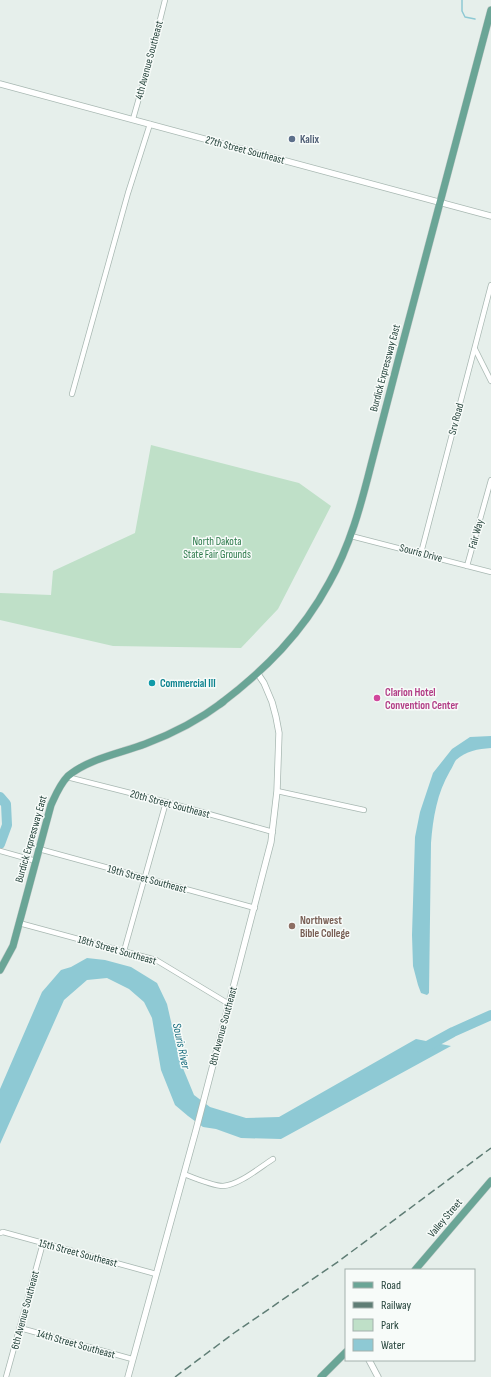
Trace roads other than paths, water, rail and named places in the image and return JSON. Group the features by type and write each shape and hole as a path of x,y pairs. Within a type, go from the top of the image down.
{"main road":[{"name":"Burdick Expressway East","path":"220,704 258,674 299,629 314,609 330,582 351,536 491,10"},
{"name":"Burdick Expressway East","path":"0,970 11,950 54,799 60,785 67,777 84,766 167,735 194,721 231,696"},
{"name":"Valley Street","path":"416,1269 491,1181"},
{"path":"321,1377 345,1353"}],"street":[{"name":"4th Avenue Southeast","path":"133,119 165,0"},
{"name":"27th Street Southeast","path":"0,84 491,216"},
{"path":"72,394 128,193 150,124"},
{"name":"Srv Road","path":"421,553 491,285"},
{"path":"475,349 491,381"},
{"name":"Fair Way","path":"467,566 491,480"},
{"name":"Souris Drive","path":"351,536 491,572"},
{"name":"8th Avenue Southeast","path":"128,1377 196,1130 255,908 273,832 278,791 279,749 276,717 264,683 258,674"},
{"name":"20th Street Southeast","path":"67,777 166,802 273,832"},
{"path":"278,791 364,810"},
{"path":"124,950 166,802"},
{"name":"19th Street Southeast","path":"39,850 255,908"},
{"path":"0,851 36,861"},
{"name":"18th Street Southeast","path":"19,923 124,950 156,960 229,1004"},
{"path":"184,1174 201,1181 223,1186 237,1182 273,1159"},
{"name":"15th Street Southeast","path":"0,1232 156,1274"},
{"name":"6th Avenue Southeast","path":"6,1377 43,1243"},
{"name":"14th Street Southeast","path":"20,1328 132,1359"},
{"path":"370,1361 378,1377"}],"water":[{"path":"491,736 491,748 472,751 464,754 456,760 442,788 436,806 431,843 429,993 427,995 421,993 413,966 412,935 415,837 420,812 433,773 452,749 470,737"},
{"path":"87,958 105,960 131,967 157,983 167,1004 180,1061 194,1095 210,1107 246,1118 279,1117 416,1039 451,1046 281,1139 241,1138 216,1129 203,1127 175,1105 161,1070 152,1018 144,1002 129,989 107,978 87,980 64,1000 0,1144 0,1089 42,992 61,970 71,967"}],"waterway":[{"path":"462,0 462,11 465,17 475,19"},
{"path":"0,797 6,804 7,825 0,844"},
{"name":"Souris River","path":"422,1049 453,1032 491,1015"}],"railway":[{"path":"175,1377 234,1333 339,1261 491,1148"}],"place":[{"name":"Kalix","path":"292,139"},
{"name":"Commercial III","path":"152,683"},
{"name":"Clarion Hotel Convention Center","path":"377,698"},
{"name":"Northwest Bible College","path":"292,926"}],"park label":[{"name":"North Dakota State Fair Grounds","path":"217,547"}]}
